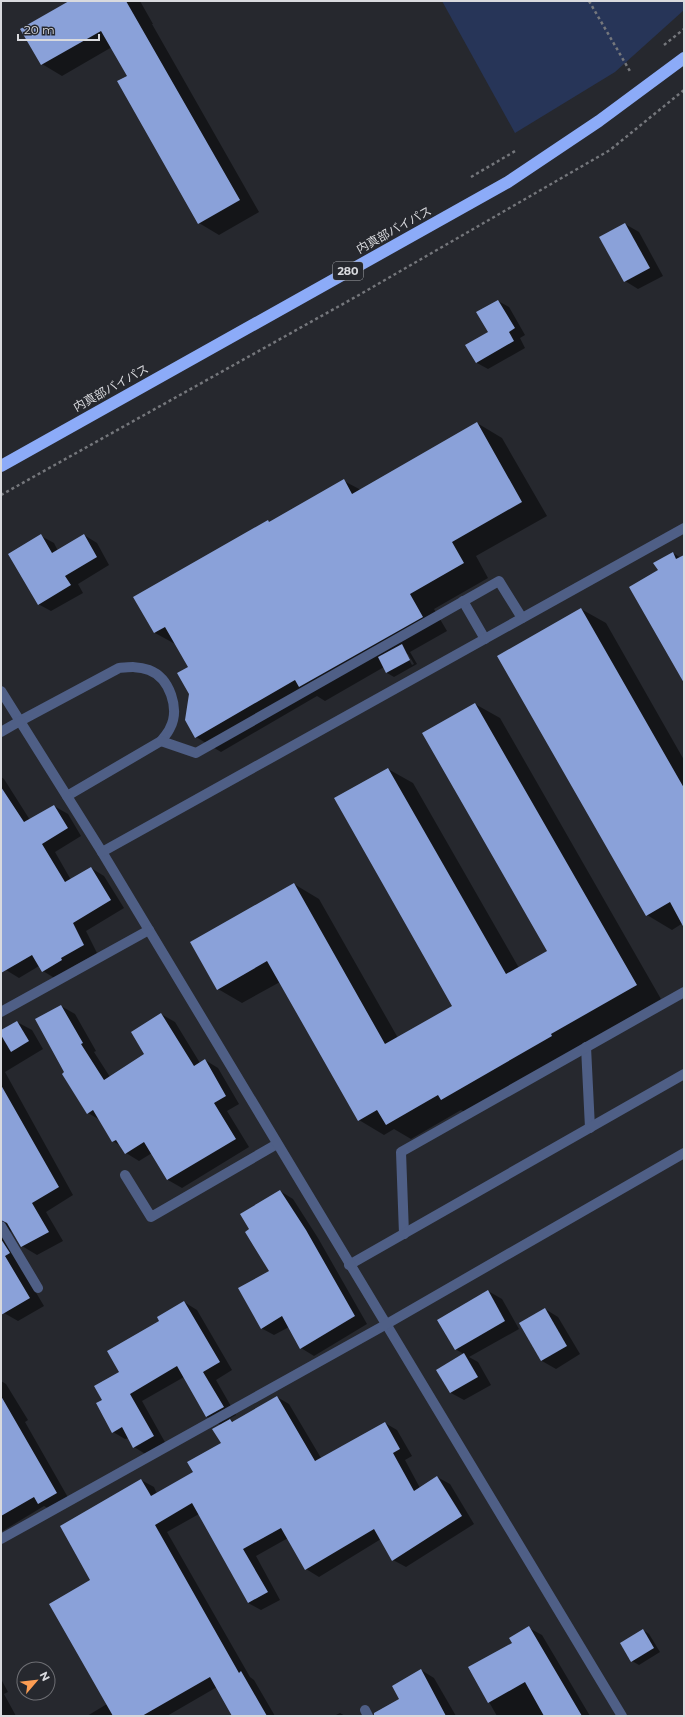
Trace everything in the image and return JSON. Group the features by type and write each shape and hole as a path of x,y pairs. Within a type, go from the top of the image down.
{"highway":[{"name":"内真部バイパス","path":"1,466 508,182 599,121 684,58"}],"street":[{"path":"102,852 684,528"},
{"path":"161,741 196,753 499,581 522,618"},
{"path":"463,601 485,639"},
{"path":"1,732 119,668 135,666 151,671 164,681 172,696 174,712 170,728 161,741 66,796"},
{"path":"1,692 102,852 349,1265 622,1716"},
{"path":"1,1012 149,930"},
{"path":"404,1234 401,1152 684,992"},
{"path":"586,1047 590,1128"},
{"path":"349,1265 684,1074"},
{"path":"126,1175 151,1217 277,1144"},
{"path":"1,1539 385,1324 684,1153"},
{"path":"1,1226 38,1288"}],"path":[{"path":"589,1 631,73 636,68"},
{"path":"660,48 684,29"},
{"path":"1,495 359,295 603,154 684,90"},
{"path":"467,180 520,147"}],"shaded area":[{"path":"442,1 684,1 684,10 615,72 515,133"}],"building":[{"path":"69,1 126,1 240,200 198,224 117,81 127,76 101,31 41,65 20,29"},
{"path":"625,223 650,268 624,282 599,237"},
{"path":"498,300 515,328 509,332 514,341 476,363 465,345 488,332 476,312"},
{"path":"477,422 522,502 452,542 464,563 410,594 423,617 299,687 295,680 195,738 185,720 189,694 177,673 188,667 165,627 154,633 133,597 268,520 269,522 344,479 352,494"},
{"path":"41,534 52,553 84,534 97,557 65,576 71,585 38,605 8,554"},
{"path":"673,552 676,559 684,555 684,683 629,587 658,570 653,563"},
{"path":"581,608 684,788 684,928 670,902 646,916 497,656"},
{"path":"402,644 410,660 386,673 378,657"},
{"path":"475,703 637,985 551,1034 552,1036 441,1100 438,1095 386,1125 377,1110 358,1121 267,961 217,990 190,942 294,883 385,1044 452,1006 334,798 388,768 506,974 547,951 422,733"},
{"path":"1,787 24,822 54,805 68,828 42,844 65,882 91,867 111,900 73,923 84,945 61,958 62,960 42,972 32,955 1,973"},
{"path":"61,1005 83,1043 81,1044 104,1080 144,1054 131,1032 161,1013 194,1066 205,1059 226,1096 214,1103 236,1139 167,1180 144,1142 125,1154 116,1140 112,1142 93,1110 87,1114 62,1074 64,1072 35,1019"},
{"path":"17,1021 29,1041 11,1052 1,1035 1,1030"},
{"path":"1,1085 59,1187 32,1203 49,1232 21,1247 7,1223 1,1220"},
{"path":"280,1190 306,1230 355,1316 300,1349 282,1316 261,1329 238,1288 269,1271 245,1232 249,1229 240,1214"},
{"path":"1,1239 10,1253 5,1256 30,1298 1,1315"},
{"path":"488,1290 505,1321 455,1350 437,1320"},
{"path":"184,1301 220,1362 203,1372 224,1407 206,1417 177,1366 130,1394 154,1436 133,1448 122,1427 112,1433 96,1403 102,1400 94,1386 119,1372 107,1351 159,1321 157,1317"},
{"path":"545,1308 567,1346 541,1361 519,1323"},
{"path":"464,1353 478,1377 450,1393 436,1370"},
{"path":"1,1396 57,1493 38,1504 34,1497 1,1516"},
{"path":"277,1396 315,1461 385,1422 400,1449 393,1453 414,1491 437,1476 462,1516 392,1561 374,1529 305,1570 281,1528 243,1549 268,1592 248,1603 192,1503 155,1525 239,1673 241,1671 267,1716 232,1716 210,1677 142,1716 113,1716 49,1604 90,1580 60,1526 141,1479 151,1496 193,1472 187,1462 221,1443 212,1429 230,1419 232,1422"},
{"path":"529,1626 582,1716 544,1716 525,1682 488,1703 468,1667 512,1643 509,1638"},
{"path":"643,1629 654,1648 631,1662 620,1643"},
{"path":"421,1669 446,1716 374,1716 374,1713 399,1699 392,1686"}]}
